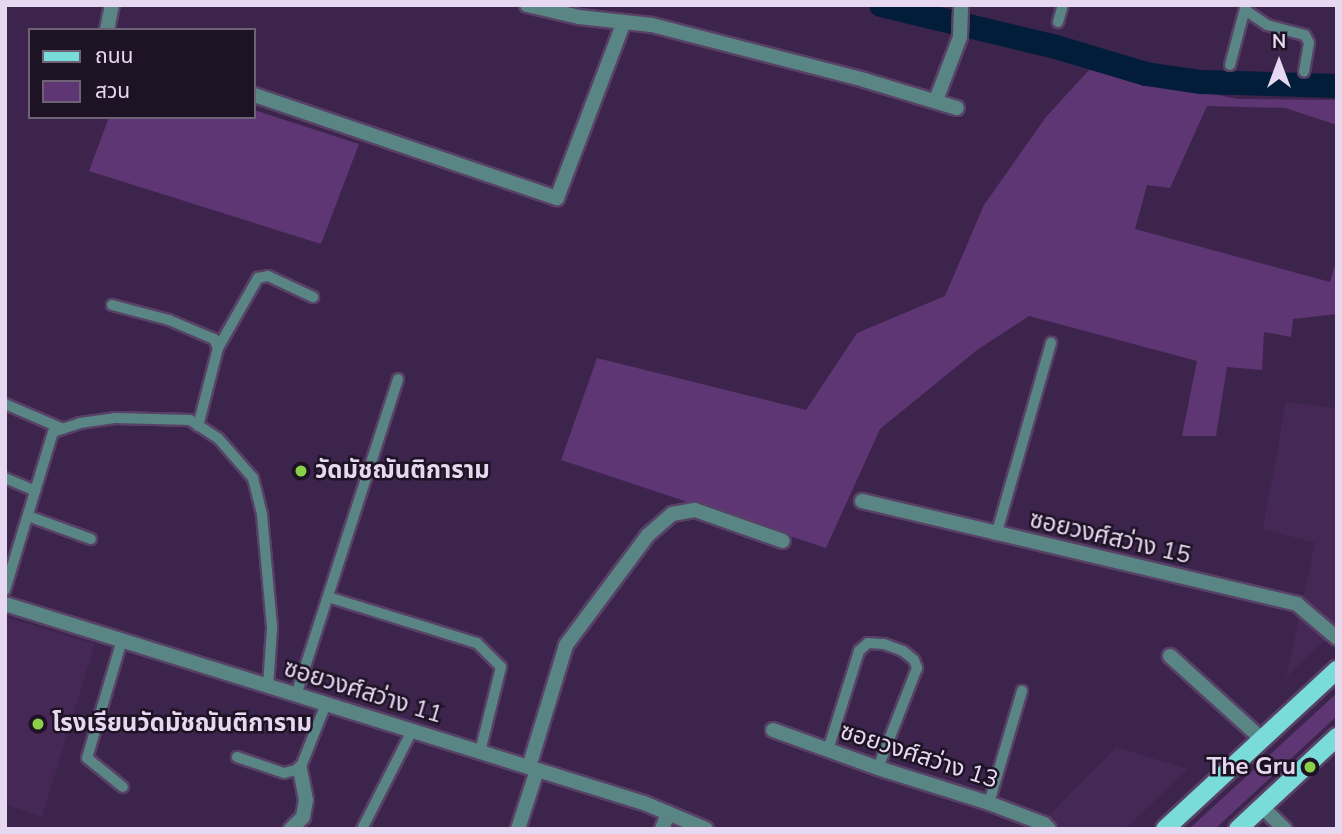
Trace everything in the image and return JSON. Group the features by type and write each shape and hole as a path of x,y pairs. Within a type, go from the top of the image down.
{"main road":[{"path":"1164,829 1337,670"},
{"path":"1238,829 1337,737"}],"street":[{"path":"107,28 112,5"},
{"path":"527,5 579,17 652,25 728,43 957,108"},
{"path":"936,100 960,37 961,8"},
{"path":"256,96 557,198 624,22"},
{"name":"ซอยวงศ์สว่าง 15","path":"862,501 996,536 1297,604 1337,638"},
{"path":"518,829 566,645 648,535 672,514 695,510 783,541"},
{"name":"ซอยวงศ์สว่าง 11","path":"5,604 533,768 668,813 706,829"},
{"path":"1170,656 1262,739"},
{"name":"ซอยวงศ์สว่าง 13","path":"773,730 878,768 989,803 1044,824 1049,829"},
{"path":"291,829 303,817 306,800 300,769"},
{"path":"1262,807 1285,829"},
{"path":"662,829 668,813"}],"lane":[{"path":"1058,22 1063,5"},
{"path":"1230,65 1245,8 1267,25 1305,35 1309,43 1304,72"},
{"path":"198,426 218,348 258,278 268,276 313,297"},
{"path":"112,304 169,320 214,339 218,348"},
{"path":"996,536 1051,343"},
{"path":"296,695 398,379"},
{"path":"5,404 63,429"},
{"path":"5,590 53,432 80,423 115,418 190,420 218,438 253,478 262,515 272,628 268,686"},
{"path":"5,478 36,491"},
{"path":"28,516 91,539"},
{"path":"328,597 477,643 501,667 480,752"},
{"path":"122,640 87,758 123,787"},
{"path":"828,750 859,652 868,643 884,644 903,652 914,660 917,668 878,768"},
{"path":"989,803 1022,691"},
{"path":"237,757 284,774 300,769 326,704"},
{"path":"362,829 412,731"}],"shaded area":[{"path":"1286,402 1337,408 1337,629 1286,677 1315,543 1263,529"},
{"name":"โรงเรียนวัดมัชฌันติการาม","path":"5,617 95,644 42,817 5,804"},
{"path":"1116,747 1188,769 1125,829 1036,829"}],"green space":[{"path":"1089,70 1238,99 1337,100 1337,125 1285,108 1207,106 1170,188 1147,185 1135,229 1330,282 1337,258 1337,314 1293,319 1291,337 1264,332 1262,370 1227,367 1216,436 1182,436 1197,361 1029,316 977,350 880,429 826,548 561,460 597,358 806,410 857,333 945,296 984,205 1046,117"},
{"path":"256,111 359,144 321,244 89,171 108,119 256,119"},
{"path":"1337,693 1337,716 1215,829 1189,829"}],"waterway":[{"path":"881,5 1056,47 1146,74 1201,82 1337,86"}],"place":[{"name":"วัดมัชฌันติการาม","path":"301,471"},
{"name":"โรงเรียนวัดมัชฌันติการาม","path":"38,724"},
{"name":"The Gru","path":"1310,767"}]}
